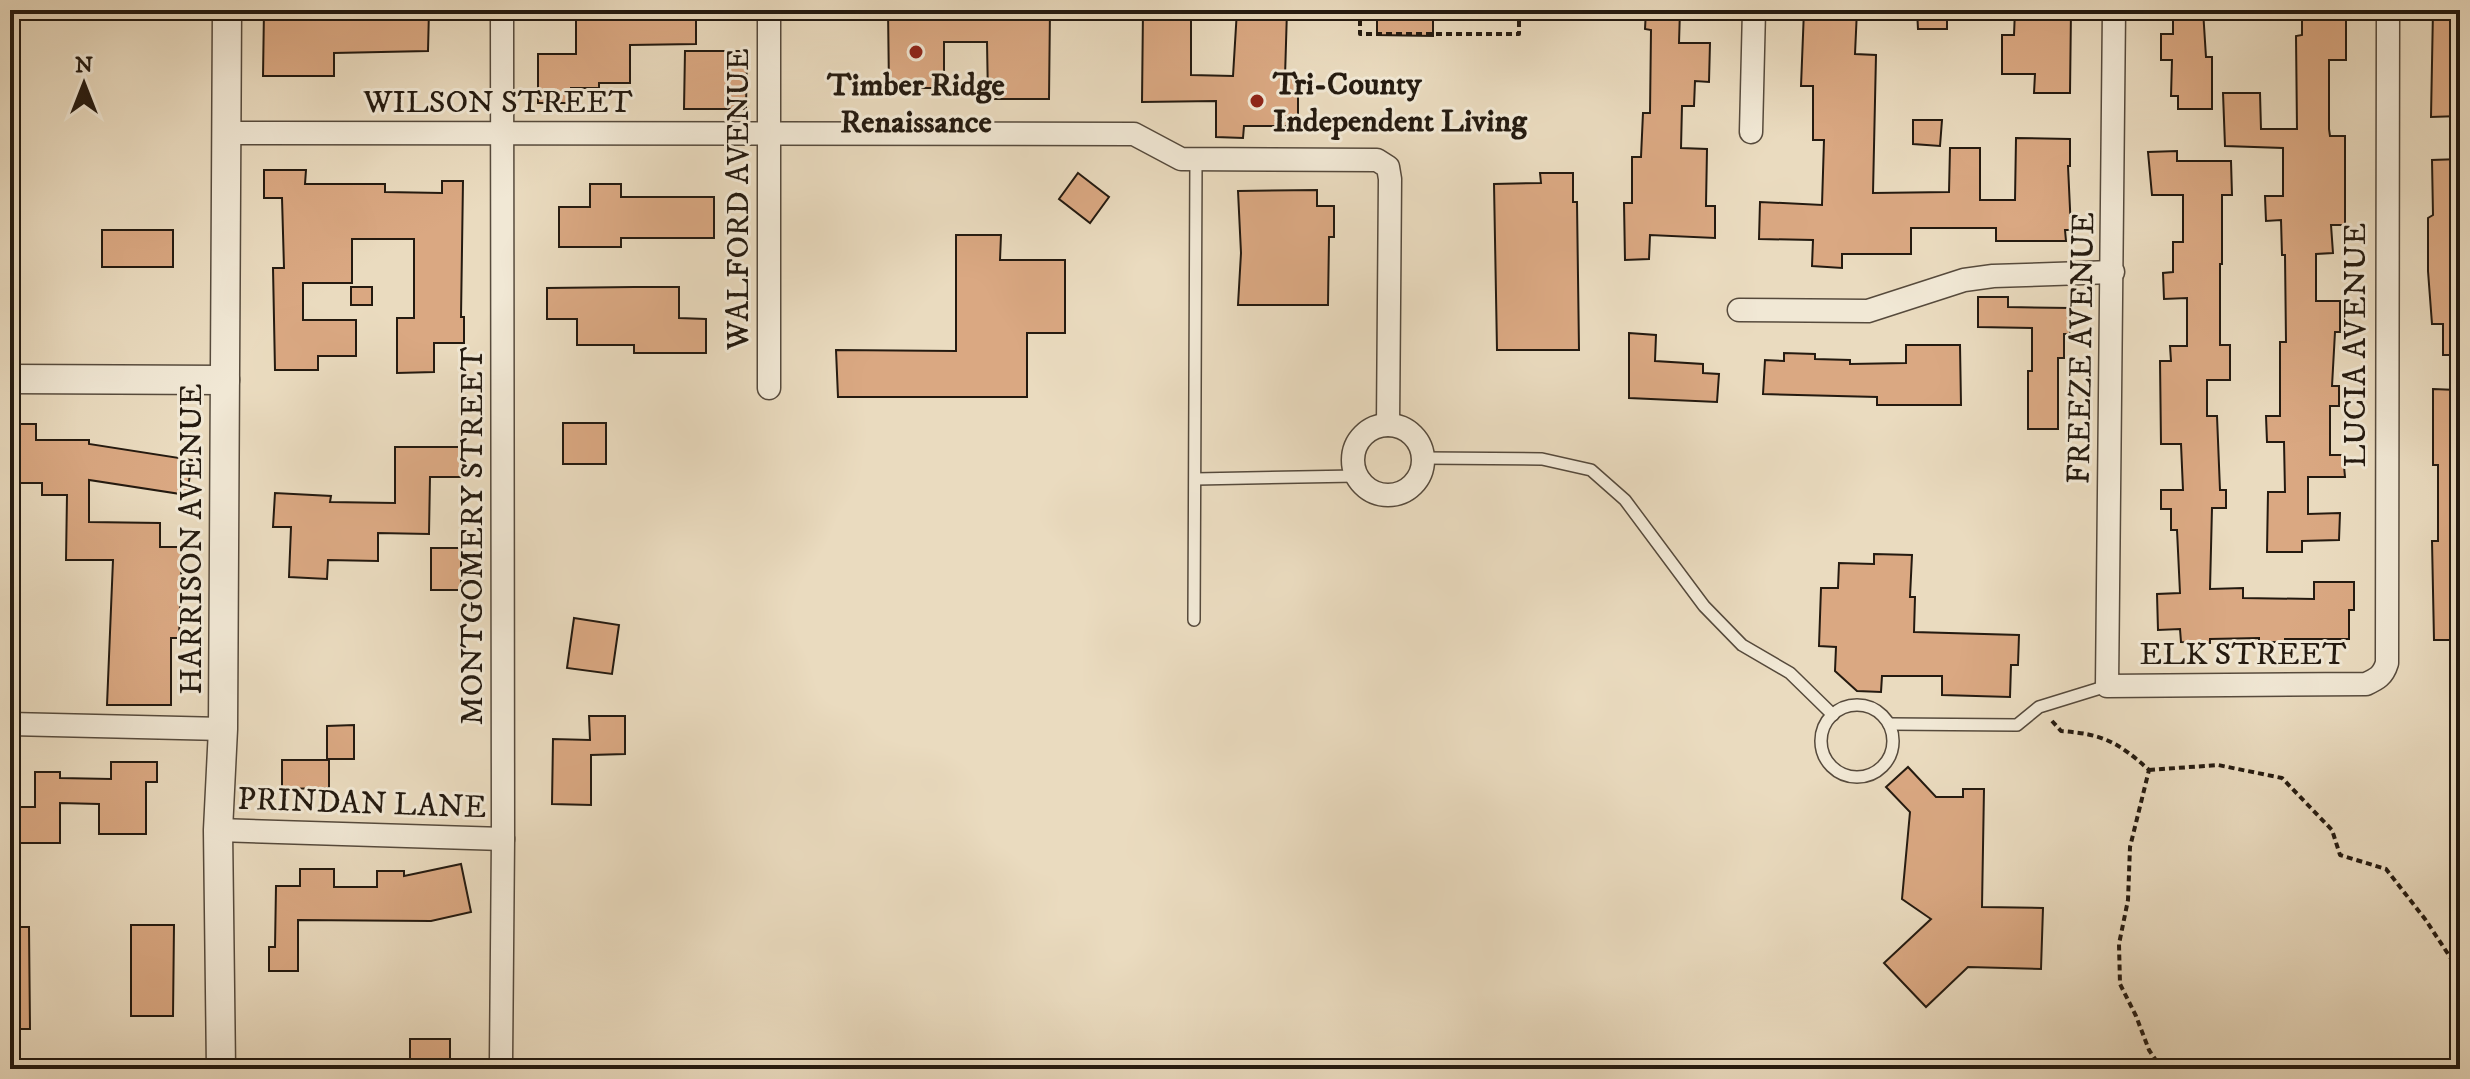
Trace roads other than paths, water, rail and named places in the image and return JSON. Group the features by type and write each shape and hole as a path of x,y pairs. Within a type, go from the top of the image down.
{"street":[{"name":"HARRISON AVENUE","path":"221,1069 218,830 223,729 227,10"},
{"name":"MONTGOMERY STREET","path":"501,1062 502,10"},
{"name":"WALFORD AVENUE","path":"769,10 769,388"},
{"path":"1751,132 1754,10"},
{"name":"FREEZE AVENUE","path":"2107,686 2114,10"},
{"name":"LUCIA AVENUE","path":"2379,679 2387,663 2388,10"},
{"name":"WILSON STREET","path":"226,133 1134,134 1181,159 1377,160 1388,167 1390,179 1388,425"},
{"path":"1739,310 1868,311 1964,280 1993,276 2113,272"},
{"path":"10,379 225,380"},
{"path":"1388,425 1408,431 1416,438 1423,458 1417,481 1397,494 1373,493 1363,486 1352,465 1357,442 1365,432 1388,425"},
{"name":"ELK STREET","path":"2107,686 2347,685 2366,684 2379,679"},
{"path":"10,724 223,729"},
{"name":"PRINDAN LANE","path":"218,830 503,839"}],"lane":[{"path":"1194,620 1196,159"},
{"path":"1423,458 1542,459 1591,470 1625,500 1704,606 1742,645 1790,673 1833,715"},
{"path":"1196,479 1356,476"},
{"path":"1889,724 2017,725 2039,707 2107,686"},
{"path":"1848,706 1872,708 1889,724 1893,735 1889,758 1872,774 1860,777 1848,775 1829,763 1823,752 1823,729 1833,715 1848,706"}],"place":[{"name":"Timber Ridge Renaissance","path":"916,52"},
{"name":"Tri-County Independent Living","path":"1257,101"}]}
